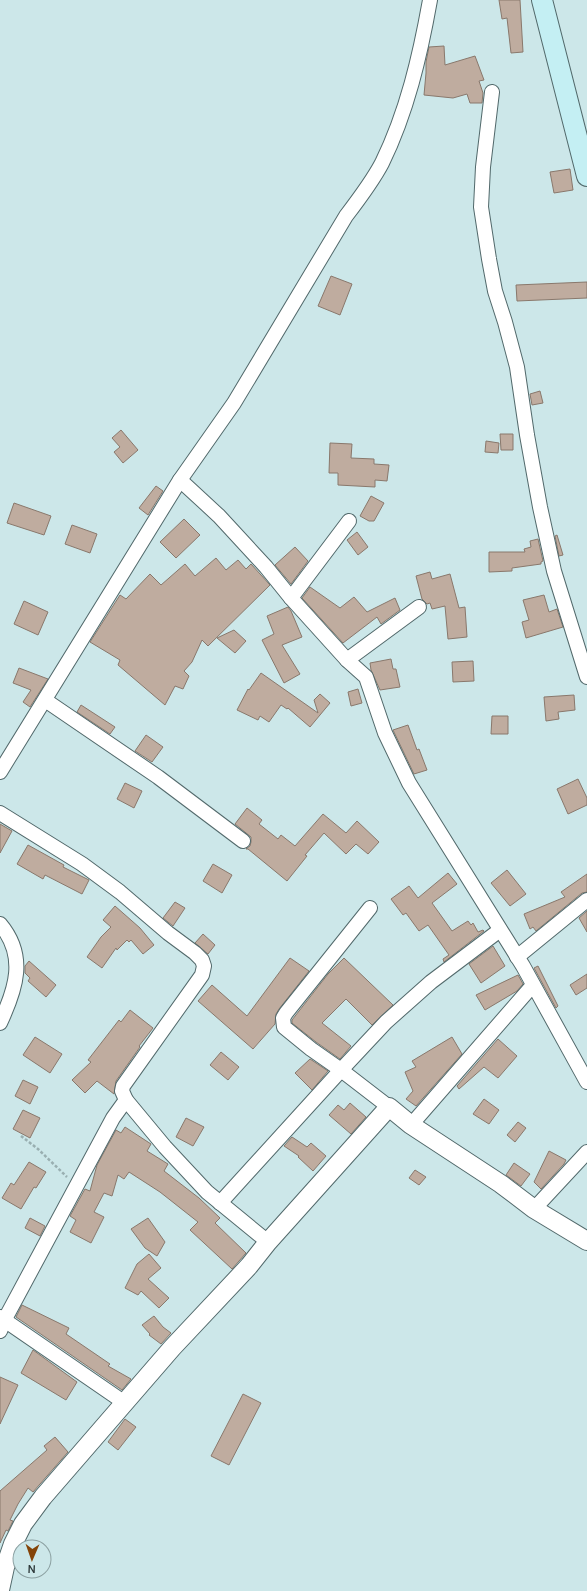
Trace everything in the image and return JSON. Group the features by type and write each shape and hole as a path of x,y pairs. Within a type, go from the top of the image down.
{"main road":[{"path":"542,0 587,176"}],"street":[{"path":"0,771 180,480 234,403 346,216 364,192 381,164 408,99 430,0"},
{"path":"492,92 483,167 481,207 489,259 495,291 517,367 534,471 554,571 587,677"},
{"path":"180,480 219,516 266,567 291,598 347,660 366,677 385,733 408,784 517,957 587,1082"},
{"path":"291,598 349,522"},
{"path":"347,660 419,607"},
{"path":"45,700 158,777 243,841"},
{"path":"0,813 88,869 120,892 202,960 204,966 202,975 122,1086 122,1091 126,1100 165,1147 207,1192 268,1242"},
{"path":"517,957 587,900"},
{"path":"370,908 286,1013 283,1018 284,1027 310,1049 412,1125 501,1184 534,1209 587,1241"},
{"path":"0,924 8,934 17,967 16,984 0,1023"},
{"path":"220,1203 340,1070 392,1017 431,982 500,930"},
{"path":"412,1125 533,985"},
{"path":"125,1403 2,1322 113,1118 126,1100"},
{"path":"0,1590 2,1567 23,1524 43,1497 206,1311 249,1266 268,1242 389,1108"},
{"path":"534,1209 587,1152"}],"path":[{"path":"21,1136 38,1149 76,1186"}],"building":[{"path":"499,0 520,0 523,52 511,53 507,18 502,19"},
{"path":"444,46 445,65 475,56 484,80 479,81 483,93 482,103 470,103 467,94 453,98 424,95 426,62 429,47"},
{"path":"570,169 573,190 554,193 550,172"},
{"path":"331,276 352,284 340,315 318,306"},
{"path":"587,282 587,298 517,301 516,285"},
{"path":"540,391 543,403 532,405 530,394"},
{"path":"121,430 138,450 123,463 114,452 120,447 112,438"},
{"path":"500,434 513,434 513,450 501,450"},
{"path":"486,441 499,443 498,453 485,452"},
{"path":"330,443 352,444 351,458 374,459 374,464 389,465 387,481 375,480 375,487 338,485 338,473 329,473"},
{"path":"156,486 163,491 148,515 139,508"},
{"path":"371,496 384,503 374,521 369,521 360,516"},
{"path":"14,503 51,516 44,535 7,523"},
{"path":"184,519 200,535 176,558 160,542"},
{"path":"72,525 97,534 90,553 65,544"},
{"path":"357,532 368,547 358,555 347,540"},
{"path":"557,535 563,555 559,556 555,536"},
{"path":"538,539 543,561 541,564 512,568 512,571 489,572 489,552 525,552 524,549 531,547 530,541"},
{"path":"295,547 308,561 291,584 275,565"},
{"path":"216,558 226,570 238,560 246,569 251,564 270,585 208,646 202,640 192,662 184,671 189,676 183,689 175,686 165,705 118,665 120,660 90,642 120,595 126,599 150,574 161,585 185,564 195,576"},
{"path":"430,572 432,579 450,574 459,608 465,607 467,637 448,639 445,606 432,609 430,603 427,604 422,599 416,576"},
{"path":"310,587 340,608 354,597 367,612 395,598 400,610 381,624 377,617 343,643 302,598"},
{"path":"544,595 549,612 557,609 563,627 526,638 522,622 529,620 523,600"},
{"path":"24,601 48,612 38,635 14,624"},
{"path":"288,607 302,637 282,645 300,674 284,683 262,640 274,634 267,616"},
{"path":"234,630 246,641 235,653 217,638"},
{"path":"391,659 393,669 396,669 400,687 380,690 371,670 370,663"},
{"path":"473,661 474,681 453,682 452,662"},
{"path":"19,668 48,679 30,707 23,702 31,690 13,683"},
{"path":"261,673 318,713 314,700 320,694 330,703 310,727 288,708 287,709 281,705 269,722 260,716 258,720 237,710 248,689 249,690"},
{"path":"358,689 362,703 351,706 348,692"},
{"path":"574,695 575,710 558,712 559,719 546,721 544,697"},
{"path":"81,705 115,727 110,734 77,712"},
{"path":"492,716 508,716 508,734 491,734"},
{"path":"408,725 417,750 419,749 427,770 414,774 393,730"},
{"path":"146,735 163,747 152,762 135,751"},
{"path":"578,779 587,798 587,805 568,814 557,789"},
{"path":"125,783 142,791 134,808 117,799"},
{"path":"247,808 262,820 259,824 278,839 281,835 295,846 323,814 346,833 357,821 379,842 368,854 356,844 346,854 324,833 305,855 307,856 287,881 248,849 246,849 250,846 251,837 235,824"},
{"path":"0,824 12,831 0,853"},
{"path":"28,845 64,865 63,867 89,880 82,894 45,875 43,879 17,864"},
{"path":"213,864 232,875 222,893 203,881"},
{"path":"507,870 526,894 510,906 491,883"},
{"path":"448,873 457,884 432,903 452,931 468,921 471,925 473,923 478,932 484,931 444,962 443,959 449,955 428,925 419,931 406,913 403,915 391,899 409,886 418,898"},
{"path":"587,874 587,892 582,893 536,931 533,927 530,929 524,914 565,897 561,892"},
{"path":"175,902 185,908 173,926 163,918"},
{"path":"115,906 140,928 154,945 143,954 131,940 129,942 127,940 117,950 116,948 102,968 87,957 101,937 111,927 103,920"},
{"path":"587,911 587,932 579,918"},
{"path":"203,934 215,945 208,954 195,943"},
{"path":"493,946 505,966 481,983 469,964"},
{"path":"290,958 309,971 279,1009 276,1014 275,1024 253,1049 198,1001 212,985 247,1016"},
{"path":"344,958 393,1005 372,1025 346,999 322,1023 351,1046 340,1059 292,1023 292,1020 328,974"},
{"path":"29,961 56,985 46,997 28,981 30,978 25,973 25,966"},
{"path":"538,966 558,1006 556,1008 534,968"},
{"path":"587,974 587,988 576,995 570,985"},
{"path":"518,975 523,984 517,991 485,1010 476,995"},
{"path":"130,1010 153,1028 116,1081 114,1094 97,1081 85,1093 72,1080 91,1062 88,1060 119,1020 121,1022"},
{"path":"35,1037 62,1054 50,1073 23,1055"},
{"path":"452,1037 462,1054 416,1106 406,1099 413,1091 405,1072 416,1067 412,1061"},
{"path":"498,1039 517,1056 498,1078 484,1067 459,1089 457,1086"},
{"path":"221,1052 239,1067 228,1080 210,1065"},
{"path":"310,1059 328,1071 312,1090 295,1073"},
{"path":"23,1080 38,1087 30,1104 15,1096"},
{"path":"484,1099 499,1110 489,1124 473,1114"},
{"path":"350,1103 366,1117 351,1134 329,1115 338,1105 344,1110"},
{"path":"23,1110 40,1118 30,1138 13,1129"},
{"path":"186,1118 204,1127 193,1146 176,1137"},
{"path":"518,1122 526,1128 515,1142 507,1135"},
{"path":"125,1127 151,1144 147,1151 168,1164 164,1171 199,1198 220,1218 215,1223 246,1253 232,1269 190,1230 198,1222 160,1192 129,1172 124,1179 118,1175 112,1196 104,1193 94,1212 104,1217 91,1243 70,1232 76,1220 70,1216 85,1189 90,1191 97,1165 116,1130 121,1133"},
{"path":"292,1137 307,1147 311,1143 326,1156 313,1171 298,1157 299,1156 284,1146"},
{"path":"549,1151 566,1160 541,1189 534,1182"},
{"path":"29,1162 46,1172 36,1188 34,1187 21,1209 2,1198 11,1183 14,1185"},
{"path":"514,1163 530,1174 521,1186 506,1175"},
{"path":"415,1170 426,1177 419,1185 409,1178"},
{"path":"30,1218 45,1226 40,1236 25,1228"},
{"path":"148,1218 165,1242 157,1256 145,1248 131,1229"},
{"path":"149,1254 161,1268 148,1279 169,1298 159,1308 141,1291 138,1295 125,1288 137,1264"},
{"path":"22,1305 69,1328 66,1334 110,1364 108,1366 131,1379 122,1390 16,1317"},
{"path":"154,1316 163,1327 171,1333 161,1344 149,1335 150,1334 142,1325"},
{"path":"33,1350 77,1382 66,1400 21,1373"},
{"path":"0,1377 18,1385 0,1424"},
{"path":"243,1394 261,1403 229,1465 211,1456"},
{"path":"125,1419 136,1427 118,1450 108,1442"},
{"path":"55,1437 68,1452 33,1492 28,1488 10,1520 13,1521 8,1531 6,1530 0,1543 0,1491 47,1450 44,1446"}]}
